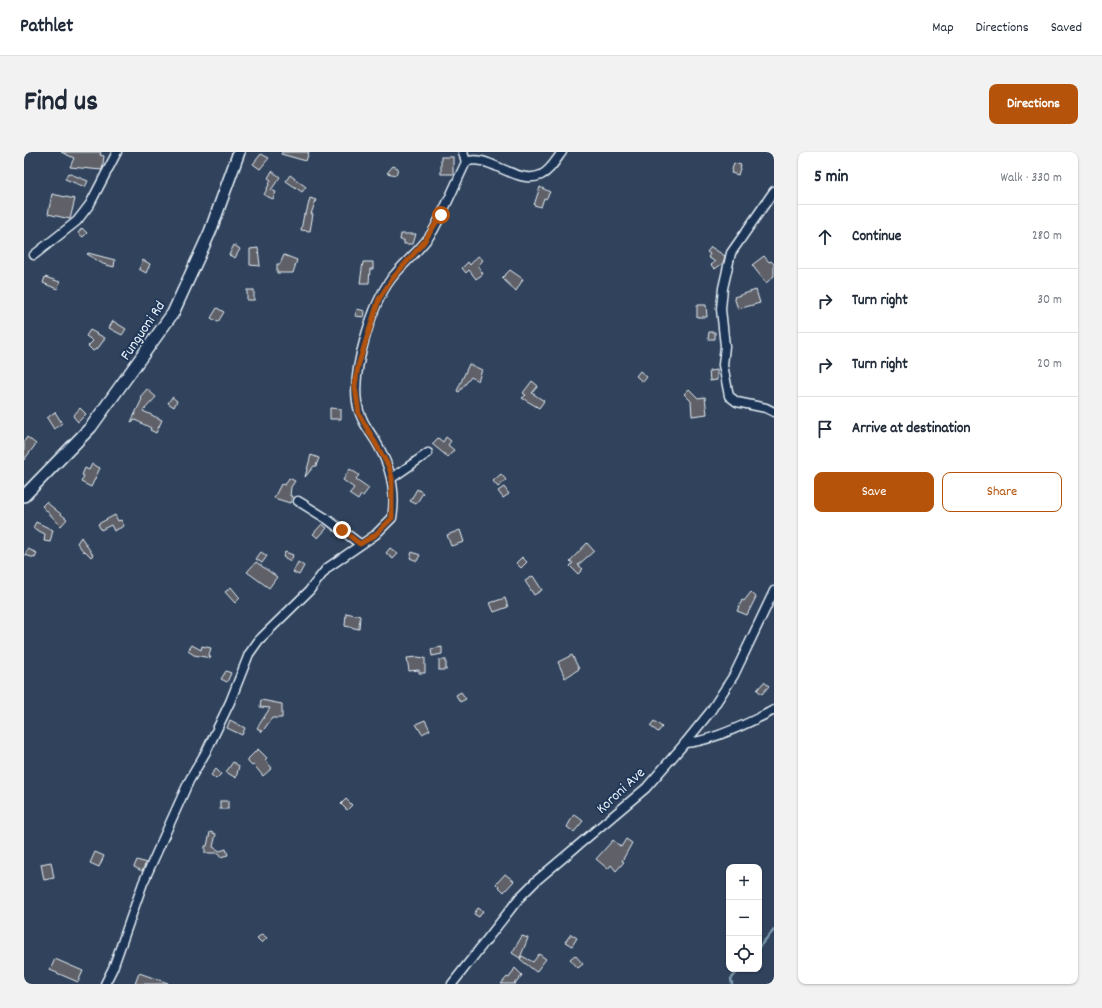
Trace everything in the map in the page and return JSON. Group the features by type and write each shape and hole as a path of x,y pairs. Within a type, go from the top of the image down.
{"street":[{"path":"34,255 77,221 90,204 117,152"},
{"name":"Funguoni Rd","path":"24,496 91,427 173,313 210,232 239,152"},
{"path":"463,152 466,162"},
{"path":"105,984 113,968 143,883 189,781 230,702 249,654 259,640 309,591 327,568 375,535 392,518 392,478 385,459 359,414 355,386 361,355 379,299 392,279 432,231 466,162 471,158 479,157 510,170 534,176 542,174 548,169 562,152"},
{"path":"774,191 731,253 723,288 721,309 724,346 723,365 729,396 737,402 766,408 774,412"},
{"path":"392,478 428,453"},
{"path":"298,501 327,519 360,544"},
{"name":"Koroni Ave","path":"452,984 520,897 559,859 646,788 685,743 710,712 734,675 774,591"},
{"path":"685,743 703,741 748,723 774,710"}],"building":[{"path":"61,152 101,152 100,155 104,156 102,170 70,167 74,158"},
{"path":"282,152 309,152 306,161 281,154"},
{"path":"261,154 269,158 260,169 253,164"},
{"path":"441,157 453,157 453,174 441,174"},
{"path":"734,163 741,165 738,175 731,173"},
{"path":"393,166 398,168 396,175 387,173"},
{"path":"272,171 280,177 271,190 276,192 273,199 264,195 271,180 268,178"},
{"path":"68,173 88,181 85,187 65,179"},
{"path":"290,175 306,187 302,192 286,181"},
{"path":"540,187 550,192 546,199 544,198 541,207 534,205"},
{"path":"52,194 75,199 70,219 48,214"},
{"path":"310,198 316,200 311,214 313,214 310,231 301,230 304,214 306,214"},
{"path":"82,228 87,233 83,237 78,233"},
{"path":"401,234 416,234 413,244 404,244 404,240 400,240"},
{"path":"234,245 240,249 235,258 229,255"},
{"path":"711,247 725,256 723,263 715,269 711,265 715,262 708,257 710,254 707,252"},
{"path":"258,248 260,266 250,265 250,249"},
{"path":"87,254 115,260 114,267 103,264"},
{"path":"284,255 297,260 293,273 277,273 277,264 280,264"},
{"path":"478,256 483,260 478,266 483,274 476,279 469,270 466,273 462,268 468,262 470,265"},
{"path":"764,256 769,262 771,261 774,264 774,276 766,283 752,265"},
{"path":"143,260 150,264 146,273 139,269"},
{"path":"363,262 373,262 373,269 370,269 369,283 360,283"},
{"path":"510,270 523,279 516,291 502,278"},
{"path":"45,277 60,282 57,289 43,283"},
{"path":"247,290 254,290 254,300 247,300"},
{"path":"756,290 760,303 738,309 734,297"},
{"path":"697,305 706,305 707,317 697,317"},
{"path":"217,308 224,312 218,322 211,318"},
{"path":"357,309 365,311 364,317 355,316"},
{"path":"113,321 126,329 122,335 109,328"},
{"path":"90,330 105,338 99,347 93,351 88,346 93,341 86,336"},
{"path":"709,332 715,332 715,339 708,339"},
{"path":"469,364 482,370 478,381 471,377 459,392 457,391"},
{"path":"717,370 717,380 710,381 709,371"},
{"path":"640,371 647,377 643,382 636,376"},
{"path":"532,381 538,386 532,393 544,401 539,408 522,398 526,395 523,393"},
{"path":"147,389 156,397 143,411 162,420 156,433 150,430 151,428 135,420 131,422 142,399 140,397"},
{"path":"689,389 698,398 705,397 707,414 692,416 691,401 684,394"},
{"path":"172,397 177,401 174,407 168,403"},
{"path":"80,408 86,414 78,422 73,416"},
{"path":"330,408 341,409 341,419 330,419"},
{"path":"55,412 62,423 54,429 47,418"},
{"path":"27,437 36,444 24,460 24,442"},
{"path":"446,437 451,441 448,445 454,450 448,457 432,444 438,438 443,442"},
{"path":"311,455 319,458 316,466 314,466 305,477"},
{"path":"92,464 100,468 91,487 81,482 84,476 82,475 85,468 89,470"},
{"path":"350,469 359,475 356,479 369,488 358,500 349,494 354,488 343,480"},
{"path":"501,474 506,480 498,487 493,481"},
{"path":"289,478 295,481 291,487 290,496 292,496 290,503 274,498 281,484 285,485"},
{"path":"504,487 509,494 503,498 498,491"},
{"path":"417,489 423,493 416,504 410,501"},
{"path":"46,502 67,519 61,526 42,506"},
{"path":"115,515 118,521 121,520 124,526 114,531 111,525 101,530 98,524"},
{"path":"36,522 53,530 50,542 44,541 45,534 33,528"},
{"path":"322,524 327,528 318,538 313,534"},
{"path":"460,530 464,542 451,546 447,535"},
{"path":"81,537 93,555 91,557 85,551 84,552 77,543"},
{"path":"587,543 594,551 578,565 583,569 578,574 570,566 573,563 570,561"},
{"path":"390,548 398,554 393,559 386,553"},
{"path":"28,549 37,553 35,558 25,555"},
{"path":"261,552 267,556 262,563 256,559"},
{"path":"285,552 293,555 291,561 283,557"},
{"path":"412,552 420,555 417,561 410,558"},
{"path":"522,557 527,562 521,568 516,563"},
{"path":"256,562 277,577 269,588 247,572"},
{"path":"298,562 304,566 299,575 293,572"},
{"path":"533,576 542,590 534,595 525,581"},
{"path":"231,587 240,598 235,603 225,592"},
{"path":"751,592 756,597 747,615 737,611 742,600 744,601"},
{"path":"505,598 508,607 494,612 490,603"},
{"path":"346,613 360,616 359,629 345,626"},
{"path":"192,645 201,650 202,646 211,648 209,655 211,658 194,655 188,651"},
{"path":"442,647 442,654 432,656 431,649"},
{"path":"572,655 579,669 565,678 558,662"},
{"path":"407,658 425,658 425,673 419,673 419,670 409,671"},
{"path":"439,660 446,660 446,670 439,670"},
{"path":"226,671 231,673 227,682 221,679"},
{"path":"764,682 769,686 762,694 757,690"},
{"path":"461,692 466,699 460,702 456,695"},
{"path":"261,700 282,704 282,718 272,718 262,732 257,728 270,708 260,707"},
{"path":"230,720 245,728 242,735 227,728"},
{"path":"425,720 430,730 422,734 416,724"},
{"path":"654,721 662,727 658,732 650,726"},
{"path":"258,749 267,758 265,760 272,768 263,776 254,765 252,766 248,762 248,759"},
{"path":"233,762 239,766 236,778 226,772"},
{"path":"216,769 221,774 216,779 211,775"},
{"path":"346,799 352,805 347,810 341,804"},
{"path":"220,801 228,801 228,809 220,809"},
{"path":"574,814 583,821 574,832 567,827"},
{"path":"210,832 216,834 213,847 220,851 226,849 228,855 220,857 219,853 205,853 205,846 207,846"},
{"path":"626,839 632,843 622,861 624,862 616,871 611,865 608,869 596,859 613,840 621,847"},
{"path":"95,852 104,856 99,867 90,863"},
{"path":"137,860 146,863 142,871 134,867"},
{"path":"51,862 54,878 44,880 41,864"},
{"path":"505,874 514,881 504,892 496,884"},
{"path":"478,908 483,911 479,917 474,914"},
{"path":"262,934 267,938 262,943 257,938"},
{"path":"571,934 577,938 572,946 565,942"},
{"path":"522,936 528,938 520,958 512,953"},
{"path":"539,954 546,959 536,972 520,959 522,956 533,962"},
{"path":"575,955 583,964 578,968 570,959"},
{"path":"55,959 83,971 78,982 50,970"},
{"path":"515,968 522,975 517,982 514,982 516,984 501,984 507,977 509,978"},
{"path":"139,973 168,983 168,984 135,984"}],"waterway":[{"path":"762,944 774,930"},
{"path":"732,984 731,979 737,972"}],"route":[{"path":"342,530 360,544 375,535 387,525 392,518 392,478 389,467 359,414 355,386 358,366 379,299 385,288 424,242 441,215"}]}
